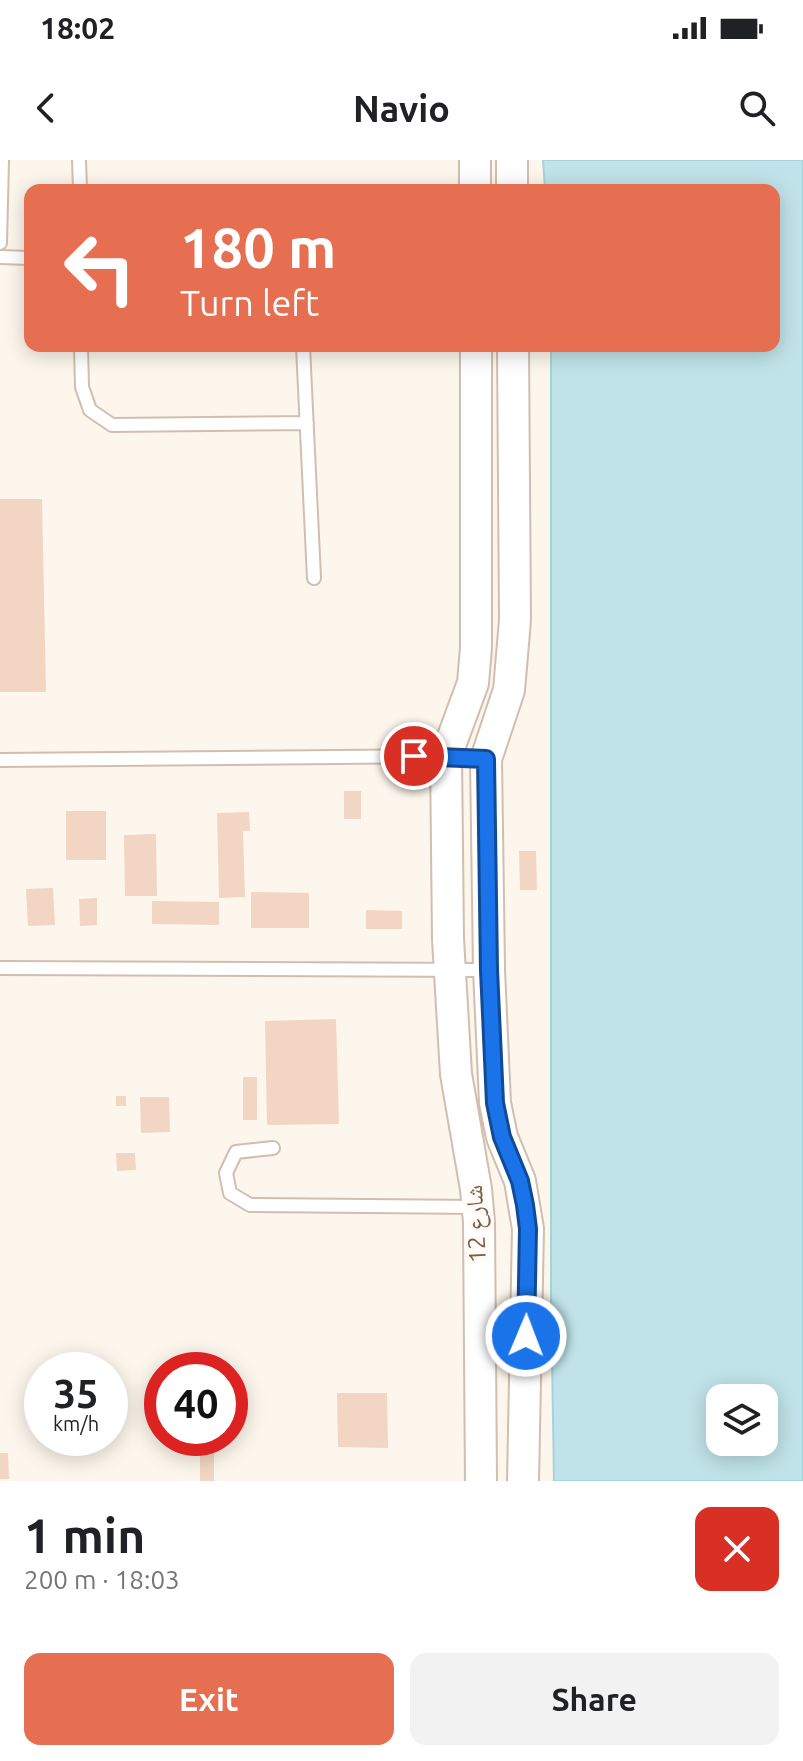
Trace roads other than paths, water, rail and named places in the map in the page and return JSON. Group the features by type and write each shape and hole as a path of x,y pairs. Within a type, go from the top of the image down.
{"street":[{"path":"475,160 475,184"},
{"path":"512,160 512,184"},
{"path":"446,756 473,683 475,660 478,615 476,352"},
{"name":"شارع 12","path":"513,352 513,658 509,690 486,759 489,970 497,1112 502,1137 520,1181 528,1229 523,1481"},
{"name":"شارع 12","path":"446,756 449,969 458,1092 478,1207 481,1481"},
{"path":"447,878 489,879"}],"lane":[{"path":"0,243 2,160"},
{"path":"79,160 80,184"},
{"path":"0,257 24,258"},
{"path":"81,352 82,387 90,410 112,425 307,423"},
{"path":"303,352 314,578"},
{"path":"0,760 446,756 486,759"},
{"path":"0,968 489,970"},
{"path":"273,1148 236,1152 226,1173 230,1193 250,1205 478,1207"}],"water":[{"path":"543,160 803,160 803,1481 554,1481 551,1292 551,352 780,352 780,184 545,184"}]}
